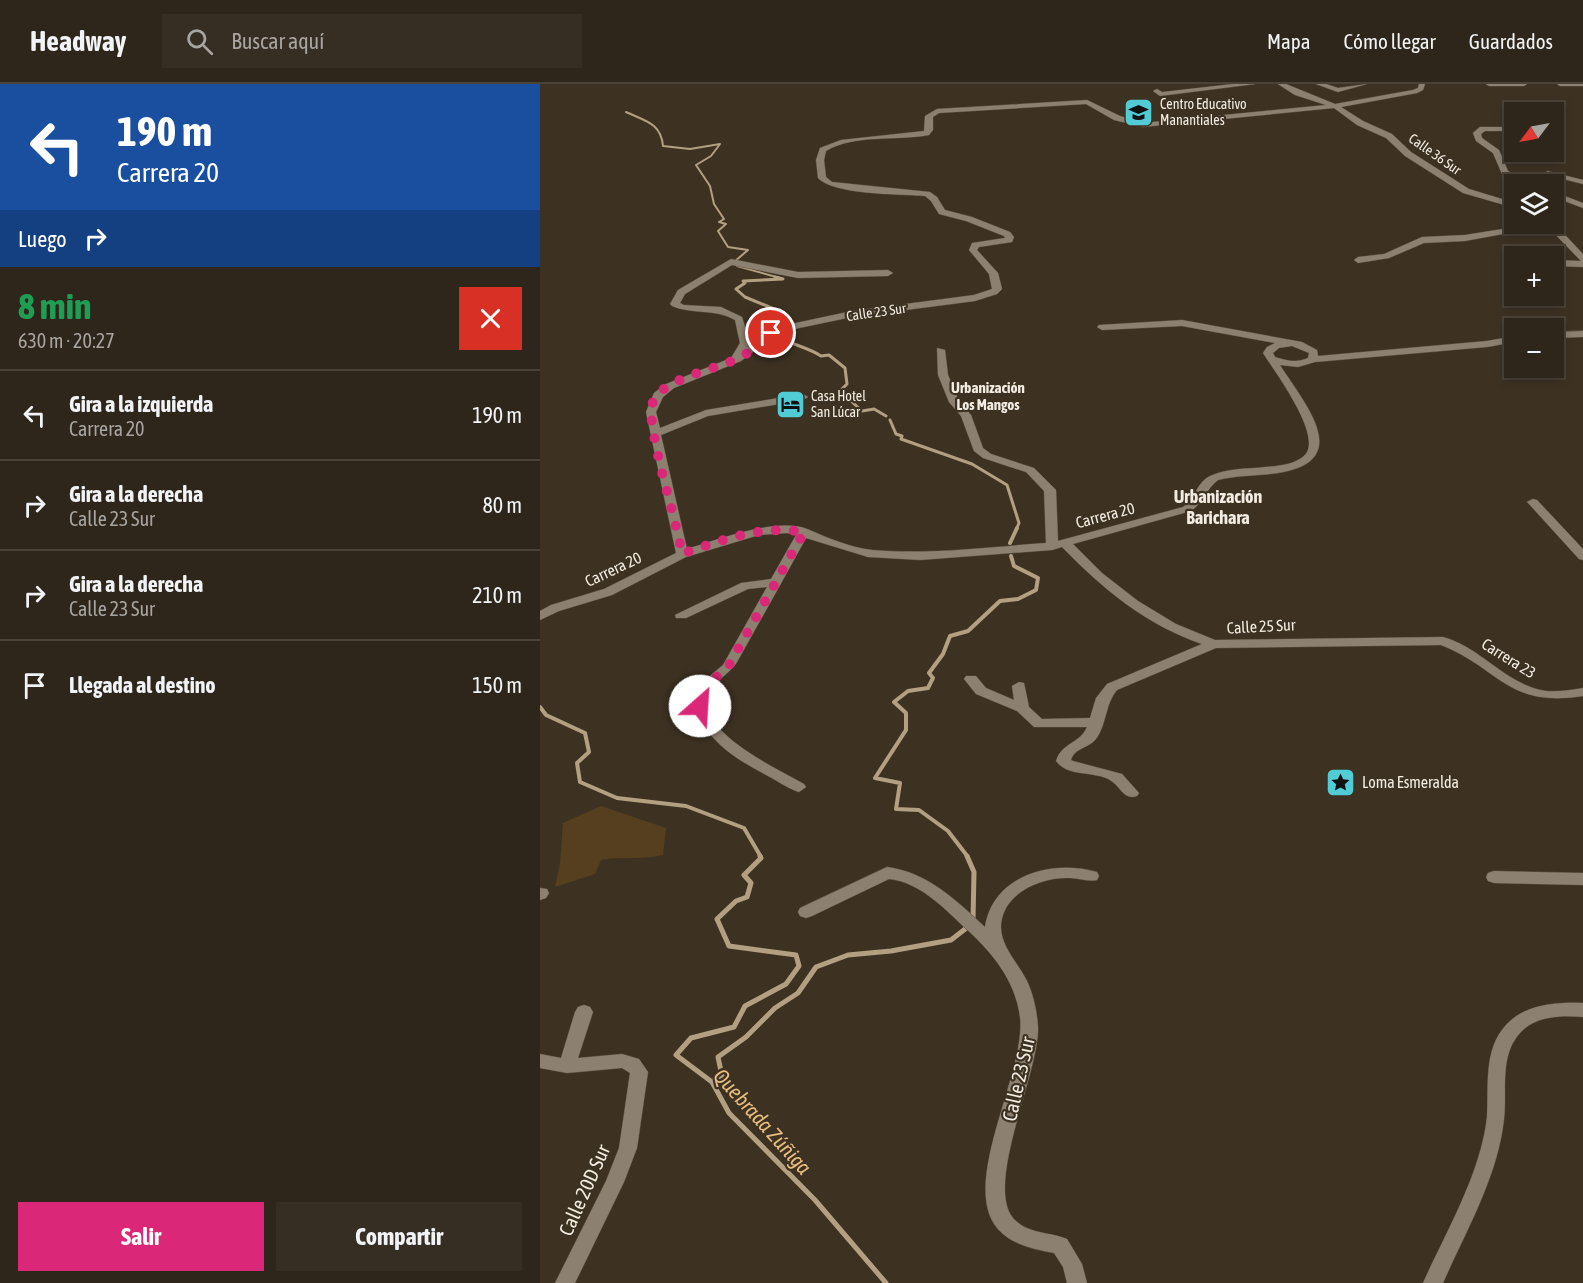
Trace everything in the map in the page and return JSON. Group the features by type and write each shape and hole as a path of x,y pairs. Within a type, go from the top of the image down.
{"street":[{"path":"1189,84 1208,89"},
{"path":"1157,90 1160,94 1252,84"},
{"path":"1319,84 1338,90 1364,84"},
{"path":"1335,106 1415,92 1421,89 1422,84"},
{"path":"1489,84 1524,84"},
{"path":"1560,84 1583,84"},
{"path":"1285,86 1299,86"},
{"name":"Calle 36 Sur","path":"1285,86 1335,106 1360,123 1389,136 1408,154 1458,186 1504,202"},
{"name":"Calle 23 Sur","path":"682,554 651,412 657,394 670,386 729,362 755,348 777,330 852,314 951,302 994,292 997,283 993,273 973,250 975,245 1003,242 1010,237 969,219 942,212 927,194 829,184 822,178 821,154 830,145 926,133 929,130 929,116 937,111 1086,102 1118,118 1143,125 1335,106"},
{"path":"1503,129 1483,129 1477,133 1479,139 1496,152 1505,172 1509,174"},
{"path":"1550,173 1583,182"},
{"path":"1564,198 1583,206"},
{"path":"1358,260 1386,256 1422,240 1465,238 1504,231"},
{"path":"1558,234 1583,259"},
{"path":"729,362 745,343 739,320 716,308 678,306 675,300 681,292 731,262 798,275 888,273"},
{"path":"1564,263 1583,264"},
{"path":"1102,327 1182,323 1324,349 1392,346 1426,348"},
{"path":"1242,334 1270,356 1297,364 1313,359 1504,341"},
{"path":"1564,335 1583,334"},
{"path":"1270,356 1275,345 1293,343"},
{"path":"1306,346 1314,352 1313,359"},
{"path":"940,350 943,375 954,402 966,415 978,449 987,456 1024,466 1047,484 1052,499 1059,545"},
{"name":"Carrera 20","path":"540,616 555,608 608,592 682,554 758,532 788,530 804,532 868,553 899,556 1059,545 1187,509 1199,501 1208,483 1220,476 1281,470 1307,458 1316,448 1317,438 1286,378 1270,356"},
{"path":"1286,378 1297,364"},
{"path":"656,433 706,413 803,397"},
{"path":"1533,502 1583,556"},
{"path":"799,787 727,744 714,733 700,706 700,696 705,687 728,667 804,532"},
{"name":"Calle 25 Sur","path":"1059,545 1097,577 1163,625 1214,644 1238,646 1304,641 1421,639 1456,645"},
{"path":"681,615 745,586 776,582"},
{"path":"1132,793 1117,777 1068,765 1063,761 1066,752 1089,737 1104,698 1112,687 1214,644"},
{"name":"Carrera 23","path":"1456,645 1507,680 1530,691 1550,695 1583,692"},
{"path":"971,679 981,691 1022,708 1036,723 1044,725 1096,722"},
{"path":"1019,686 1022,708"},
{"path":"996,946 995,923 998,907 1016,887 1059,872 1079,872 1091,876"},
{"path":"806,912 887,873 897,873 917,880 996,946"},
{"path":"1494,877 1583,879"},
{"name":"Calle 23 Sur","path":"996,946 1018,981 1030,1024 1022,1080 1002,1144 994,1189 997,1212 1008,1227 1020,1236 1059,1245 1072,1264 1077,1283"},
{"path":"1433,1283 1482,1170 1494,1128 1502,1046 1510,1031 1524,1020 1542,1012 1583,1010"},
{"path":"567,1066 584,1012"},
{"name":"Calle 20D Sur","path":"540,1061 567,1066 622,1061 633,1064 639,1072 627,1148 615,1182 565,1283"}],"shaded area":[{"path":"601,806 666,828 663,855 601,860 595,874 555,887 560,864 563,823"}],"waterway":[{"path":"626,112 651,124 659,132 663,146 690,149 720,144 711,156 696,165 710,186 714,204 724,219 719,222 726,224 718,231 728,247 748,250 734,262 737,266 780,278"},
{"path":"775,277 783,279 743,281 745,283 736,289 745,297 784,313 785,315 764,321 778,323"},
{"path":"779,332 776,334 785,340 821,356 829,355 845,368 847,384 840,391 862,411 874,409 886,416"},
{"path":"890,420 896,434 902,436 901,439 972,464 1007,485 1019,523 1016,530"},
{"path":"1010,543 1017,528"},
{"path":"968,857 948,831 919,810 896,809 900,783 875,778 906,730 906,713 894,702 908,691 928,688 933,678 929,673 943,654 950,636 968,631 1000,601 1018,599 1036,590 1038,578 1014,566 1011,556"},
{"name":"Quebrada Zúñiga","path":"540,707 546,715 585,733 589,752 577,763 580,782 617,798 686,806 744,828 761,857"},
{"name":"Quebrada Zúñiga","path":"712,1082 676,1055 691,1038 734,1027 745,1006 786,984 799,966 796,955 729,946 717,919 736,901 747,897 751,883 744,875 761,858 760,856"},
{"path":"967,856 974,872 973,920"},
{"path":"712,1082 722,1076 718,1057 746,1037 775,1008 798,993 816,967 848,955 891,951 951,940 969,926"},
{"name":"Quebrada Zúñiga","path":"712,1082 729,1113 815,1200 886,1283"}],"place":[{"name":"Centro Educativo Manantiales","path":"1139,112"},
{"name":"Casa Hotel San Lúcar","path":"790,404"},
{"name":"Loma Esmeralda","path":"1341,782"}],"district":[{"name":"Urbanización Los Mangos","path":"988,396"},
{"name":"Urbanización Barichara","path":"1218,506"}],"route":[{"path":"700,706 700,696 705,687 728,667 804,532 788,530 758,532 682,554 656,439 651,412 652,405 657,394 670,386 747,354 759,346 771,333"}]}
